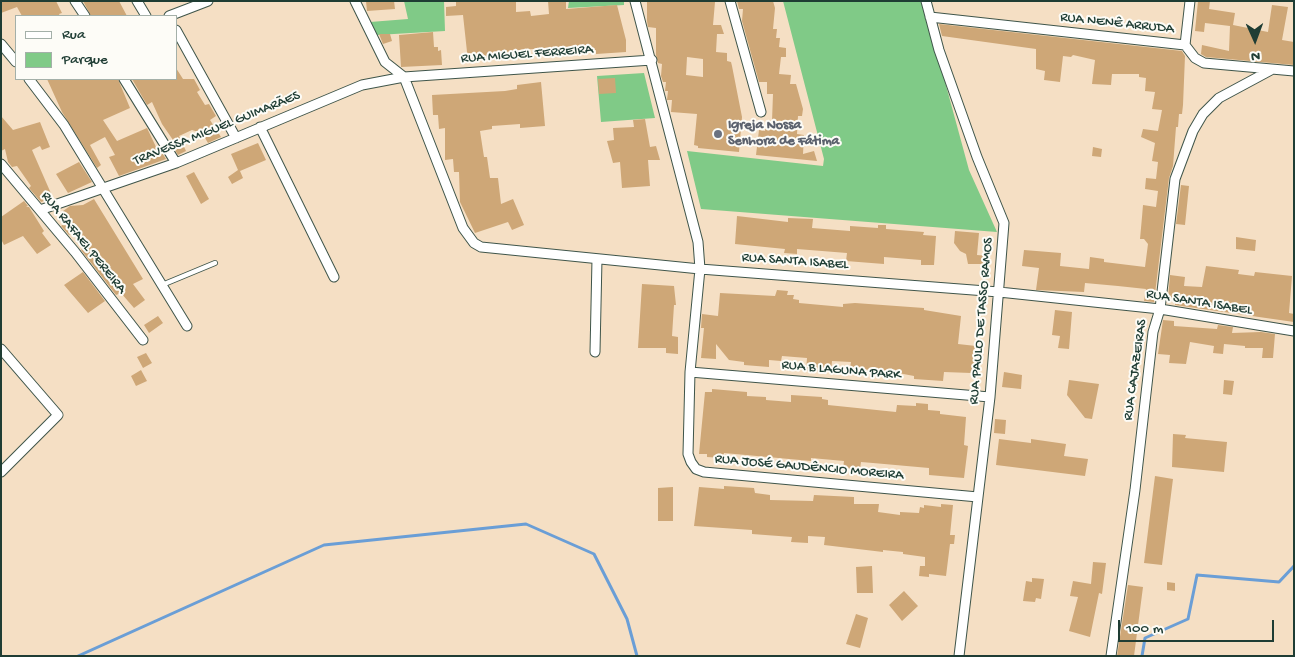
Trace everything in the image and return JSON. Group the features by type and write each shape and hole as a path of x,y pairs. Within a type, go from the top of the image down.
{"street":[{"path":"75,1 84,15"},
{"path":"137,1 145,15"},
{"path":"172,15 208,1"},
{"path":"355,1 385,62 404,77"},
{"name":"RUA JOSÉ GAUDÊNCIO MOREIRA","path":"635,1 652,60 698,242 700,269 690,372 688,454 696,468 704,472 978,497"},
{"path":"730,1 761,112"},
{"name":"RUA PAULO DE TASSO RAMOS","path":"926,1 977,157 1004,223 1000,292 990,397 959,656"},
{"path":"1185,45 1190,1"},
{"name":"RUA NENÊ ARRUDA","path":"930,17 1185,45 1195,58 1204,62 1294,71"},
{"path":"178,34 236,138"},
{"path":"1,44 15,61"},
{"name":"RUA MIGUEL FERREIRA","path":"404,77 652,60"},
{"name":"RUA CAJAZEIRAS","path":"1111,656 1135,490 1153,332 1160,309 1174,187 1193,131 1203,114 1219,98 1271,70"},
{"name":"TRAVESSA MIGUEL GUIMARÃES","path":"40,210 176,163 362,84 404,77"},
{"name":"RUA SANTA ISABEL","path":"404,77 463,228 474,243 480,247 700,269 1000,292 1160,309 1294,332"},
{"path":"30,80 64,125 187,326"},
{"path":"125,80 176,163"},
{"path":"260,128 334,277"},
{"name":"RUA RAFAEL PEREIRA","path":"1,164 40,210 142,340"},
{"path":"595,352 597,259"},
{"path":"1,349 58,415 1,472"},
{"name":"RUA B LAGUNA PARK","path":"690,372 990,397"}],"lane":[{"path":"162,285 215,264"}],"green space":[{"path":"404,1 444,1 445,31 377,35 370,22 408,19"},
{"path":"569,1 624,1 624,5 568,8"},
{"path":"783,1 923,1 969,170 997,232 701,209 687,151 823,166 824,159"},
{"path":"644,73 655,118 601,122 597,76"}],"building":[{"path":"1,1 56,1 62,13 60,15 21,15 17,7 1,13"},
{"path":"83,1 119,1 126,15 90,15"},
{"path":"366,1 394,1 395,9 367,11"},
{"path":"456,1 516,1 516,12 530,11 531,16 549,14 548,1 566,1 566,9 617,5 626,40 626,52 596,54 596,50 546,54 546,48 520,50 521,59 468,61 463,15 446,16 446,7 456,6"},
{"path":"647,1 715,2 713,25 721,25 724,34 717,34 716,52 727,53 727,61 731,62 742,117 739,152 698,148 698,146 694,145 697,114 671,112 672,100 667,100 666,82 663,82 661,76 662,64 658,63 656,55 656,28 648,27","holes":["687,57 703,59 703,77 686,75"]},
{"path":"737,1 773,1 775,8 773,29 777,29 776,38 780,38 779,47 786,48 786,57 781,57 779,74 791,75 790,84 796,84 803,109 802,116 798,116 797,134 804,135 803,154 814,151 817,161 756,155 759,130 765,131 767,120 772,121 773,94 767,94 767,82 759,82 742,21 743,9 739,9"},
{"path":"1198,1 1210,1 1209,9 1235,13 1233,25 1268,32 1272,5 1288,7 1282,40 1294,42 1294,65 1206,57 1201,54 1202,45 1229,51 1230,26 1205,23 1204,32 1195,31"},
{"path":"939,24 1182,51 1185,56 1182,114 1179,114 1178,127 1176,127 1173,166 1169,178 1154,302 1144,301 1146,289 1118,286 1085,283 1084,292 1036,290 1039,268 1022,266 1024,250 1061,253 1060,266 1089,269 1090,257 1104,259 1104,262 1145,267 1148,244 1144,239 1140,239 1143,205 1156,207 1158,191 1145,189 1146,178 1156,179 1158,162 1152,161 1155,143 1141,137 1143,129 1158,131 1162,110 1152,109 1155,92 1145,91 1146,78 1139,77 1139,74 1112,74 1111,85 1092,84 1095,60 1073,55 1071,57 1063,56 1060,82 1044,80 1045,71 1036,69 1036,49 942,36"},
{"path":"433,32 434,47 438,47 438,51 441,50 442,65 401,67 399,35"},
{"path":"379,34 390,34 392,41 383,44"},
{"path":"178,71 183,79 194,79 200,90 197,92 205,105 209,104 216,116 210,120 221,137 208,143 202,133 192,130 179,136 186,151 178,155 170,142 173,140 162,124 152,102 147,105 133,80 178,80"},
{"path":"615,78 616,93 599,94 598,79"},
{"path":"47,80 118,80 130,108 103,120 117,141 147,128 157,149 159,148 166,159 119,176 109,157 115,155 105,137 90,145 101,165 97,168 62,112"},
{"path":"541,82 545,126 520,128 520,124 492,126 492,129 480,131 490,178 498,178 501,204 513,199 524,225 512,230 508,222 475,233 460,202 459,172 454,172 453,159 445,160 445,128 439,129 438,115 433,115 432,95 505,91 517,89 517,85"},
{"path":"1,116 13,130 40,122 50,147 42,150 40,146 32,150 53,198 41,202 29,188 31,186 17,166 12,167 8,162 5,149 1,151"},
{"path":"645,119 650,147 656,146 660,160 648,160 650,186 622,188 620,162 613,163 607,141 614,140 613,128 634,127 633,120"},
{"path":"258,143 266,160 240,171 243,178 232,184 228,177 238,170 231,154"},
{"path":"1093,147 1102,149 1101,157 1092,156"},
{"path":"79,162 92,182 68,193 56,174"},
{"path":"194,172 209,199 201,204 186,176"},
{"path":"1181,185 1189,186 1185,225 1176,224"},
{"path":"94,199 143,279 133,284 145,300 134,308 121,293 116,295 81,250 85,246 74,231 69,235 61,226 64,224 59,214 70,206 83,205"},
{"path":"24,201 51,245 37,254 23,236 4,245 1,239 1,217"},
{"path":"737,216 788,222 788,218 813,219 812,228 850,231 850,226 878,228 878,225 886,225 886,229 924,232 923,235 936,236 934,265 921,265 921,260 884,257 884,264 846,261 847,253 797,249 797,254 784,253 785,249 735,244"},
{"path":"955,231 979,233 977,255 989,256 988,264 968,264 966,254 960,251 954,243"},
{"path":"1236,237 1256,240 1255,251 1236,249"},
{"path":"1206,266 1239,270 1238,274 1254,276 1255,272 1292,276 1289,313 1294,314 1294,322 1175,305 1175,299 1168,298 1170,275 1185,277 1184,286 1202,287"},
{"path":"83,272 105,301 88,313 64,285"},
{"path":"642,284 674,286 676,305 674,305 672,336 678,337 678,354 666,353 666,348 638,348"},
{"path":"777,290 788,291 787,295 794,295 793,299 799,300 799,303 843,307 843,304 855,303 924,308 924,310 961,316 958,344 976,346 974,370 971,373 944,372 943,381 914,379 914,376 893,372 850,368 851,362 832,361 831,372 806,371 807,358 782,356 781,361 769,360 769,367 744,365 744,362 729,360 716,344 716,359 701,358 704,328 701,328 702,314 718,316 720,293 775,296"},
{"path":"1055,310 1072,312 1069,349 1058,348 1060,336 1052,335"},
{"path":"158,316 163,323 149,333 144,325"},
{"path":"1163,320 1174,321 1174,326 1217,329 1218,325 1233,327 1232,333 1261,332 1275,334 1273,358 1262,358 1263,348 1245,348 1245,346 1224,344 1223,354 1213,353 1214,346 1190,342 1186,364 1169,363 1170,355 1158,354"},
{"path":"146,353 152,363 143,368 137,357"},
{"path":"141,370 147,381 136,386 131,376"},
{"path":"1004,372 1022,375 1021,389 1002,387"},
{"path":"1069,380 1099,384 1092,419 1085,418 1067,395"},
{"path":"1224,380 1234,381 1232,395 1223,394"},
{"path":"712,389 747,392 747,396 766,397 766,400 791,402 791,395 822,397 822,399 828,400 828,405 896,412 897,405 916,406 916,403 928,404 928,410 940,411 940,414 966,417 964,445 968,446 964,478 929,475 929,468 861,462 860,469 852,469 843,468 844,461 811,458 811,461 724,453 723,458 707,457 707,454 699,454 705,392 712,392"},
{"path":"995,419 1006,420 1005,434 994,433"},
{"path":"1173,434 1186,435 1185,438 1227,442 1224,472 1172,467"},
{"path":"999,439 1031,443 1031,439 1066,444 1064,456 1088,459 1085,476 996,465"},
{"path":"1155,476 1173,479 1162,565 1144,563"},
{"path":"724,486 754,488 755,493 770,495 770,500 813,501 814,495 854,497 854,504 879,504 878,512 900,515 900,512 919,513 920,507 924,508 924,505 941,507 941,504 953,505 950,535 955,535 954,544 950,544 946,576 929,574 929,577 919,576 920,566 925,566 925,557 903,554 903,552 883,550 883,552 824,545 825,537 808,536 808,543 791,542 792,537 752,534 752,530 694,526 699,487 724,489"},
{"path":"673,487 673,521 658,521 658,488"},
{"path":"1093,562 1106,563 1102,594 1099,593 1090,637 1069,631 1078,597 1070,596 1073,581 1091,584"},
{"path":"872,566 873,593 857,593 856,567"},
{"path":"1032,578 1044,579 1041,599 1036,598 1035,602 1023,601 1026,581 1032,582"},
{"path":"1167,582 1175,583 1175,591 1167,590"},
{"path":"1128,585 1143,587 1134,656 1117,656"},
{"path":"904,591 918,606 902,621 889,605"},
{"path":"856,614 868,618 860,648 846,644"}],"waterway":[{"path":"78,656 324,545 526,524 594,554 627,619 637,656"},
{"path":"1142,656 1145,638 1188,619 1197,575 1279,582 1294,566"}],"place":[{"name":"Igreja Nossa Senhora de Fátima","path":"718,134"}]}
